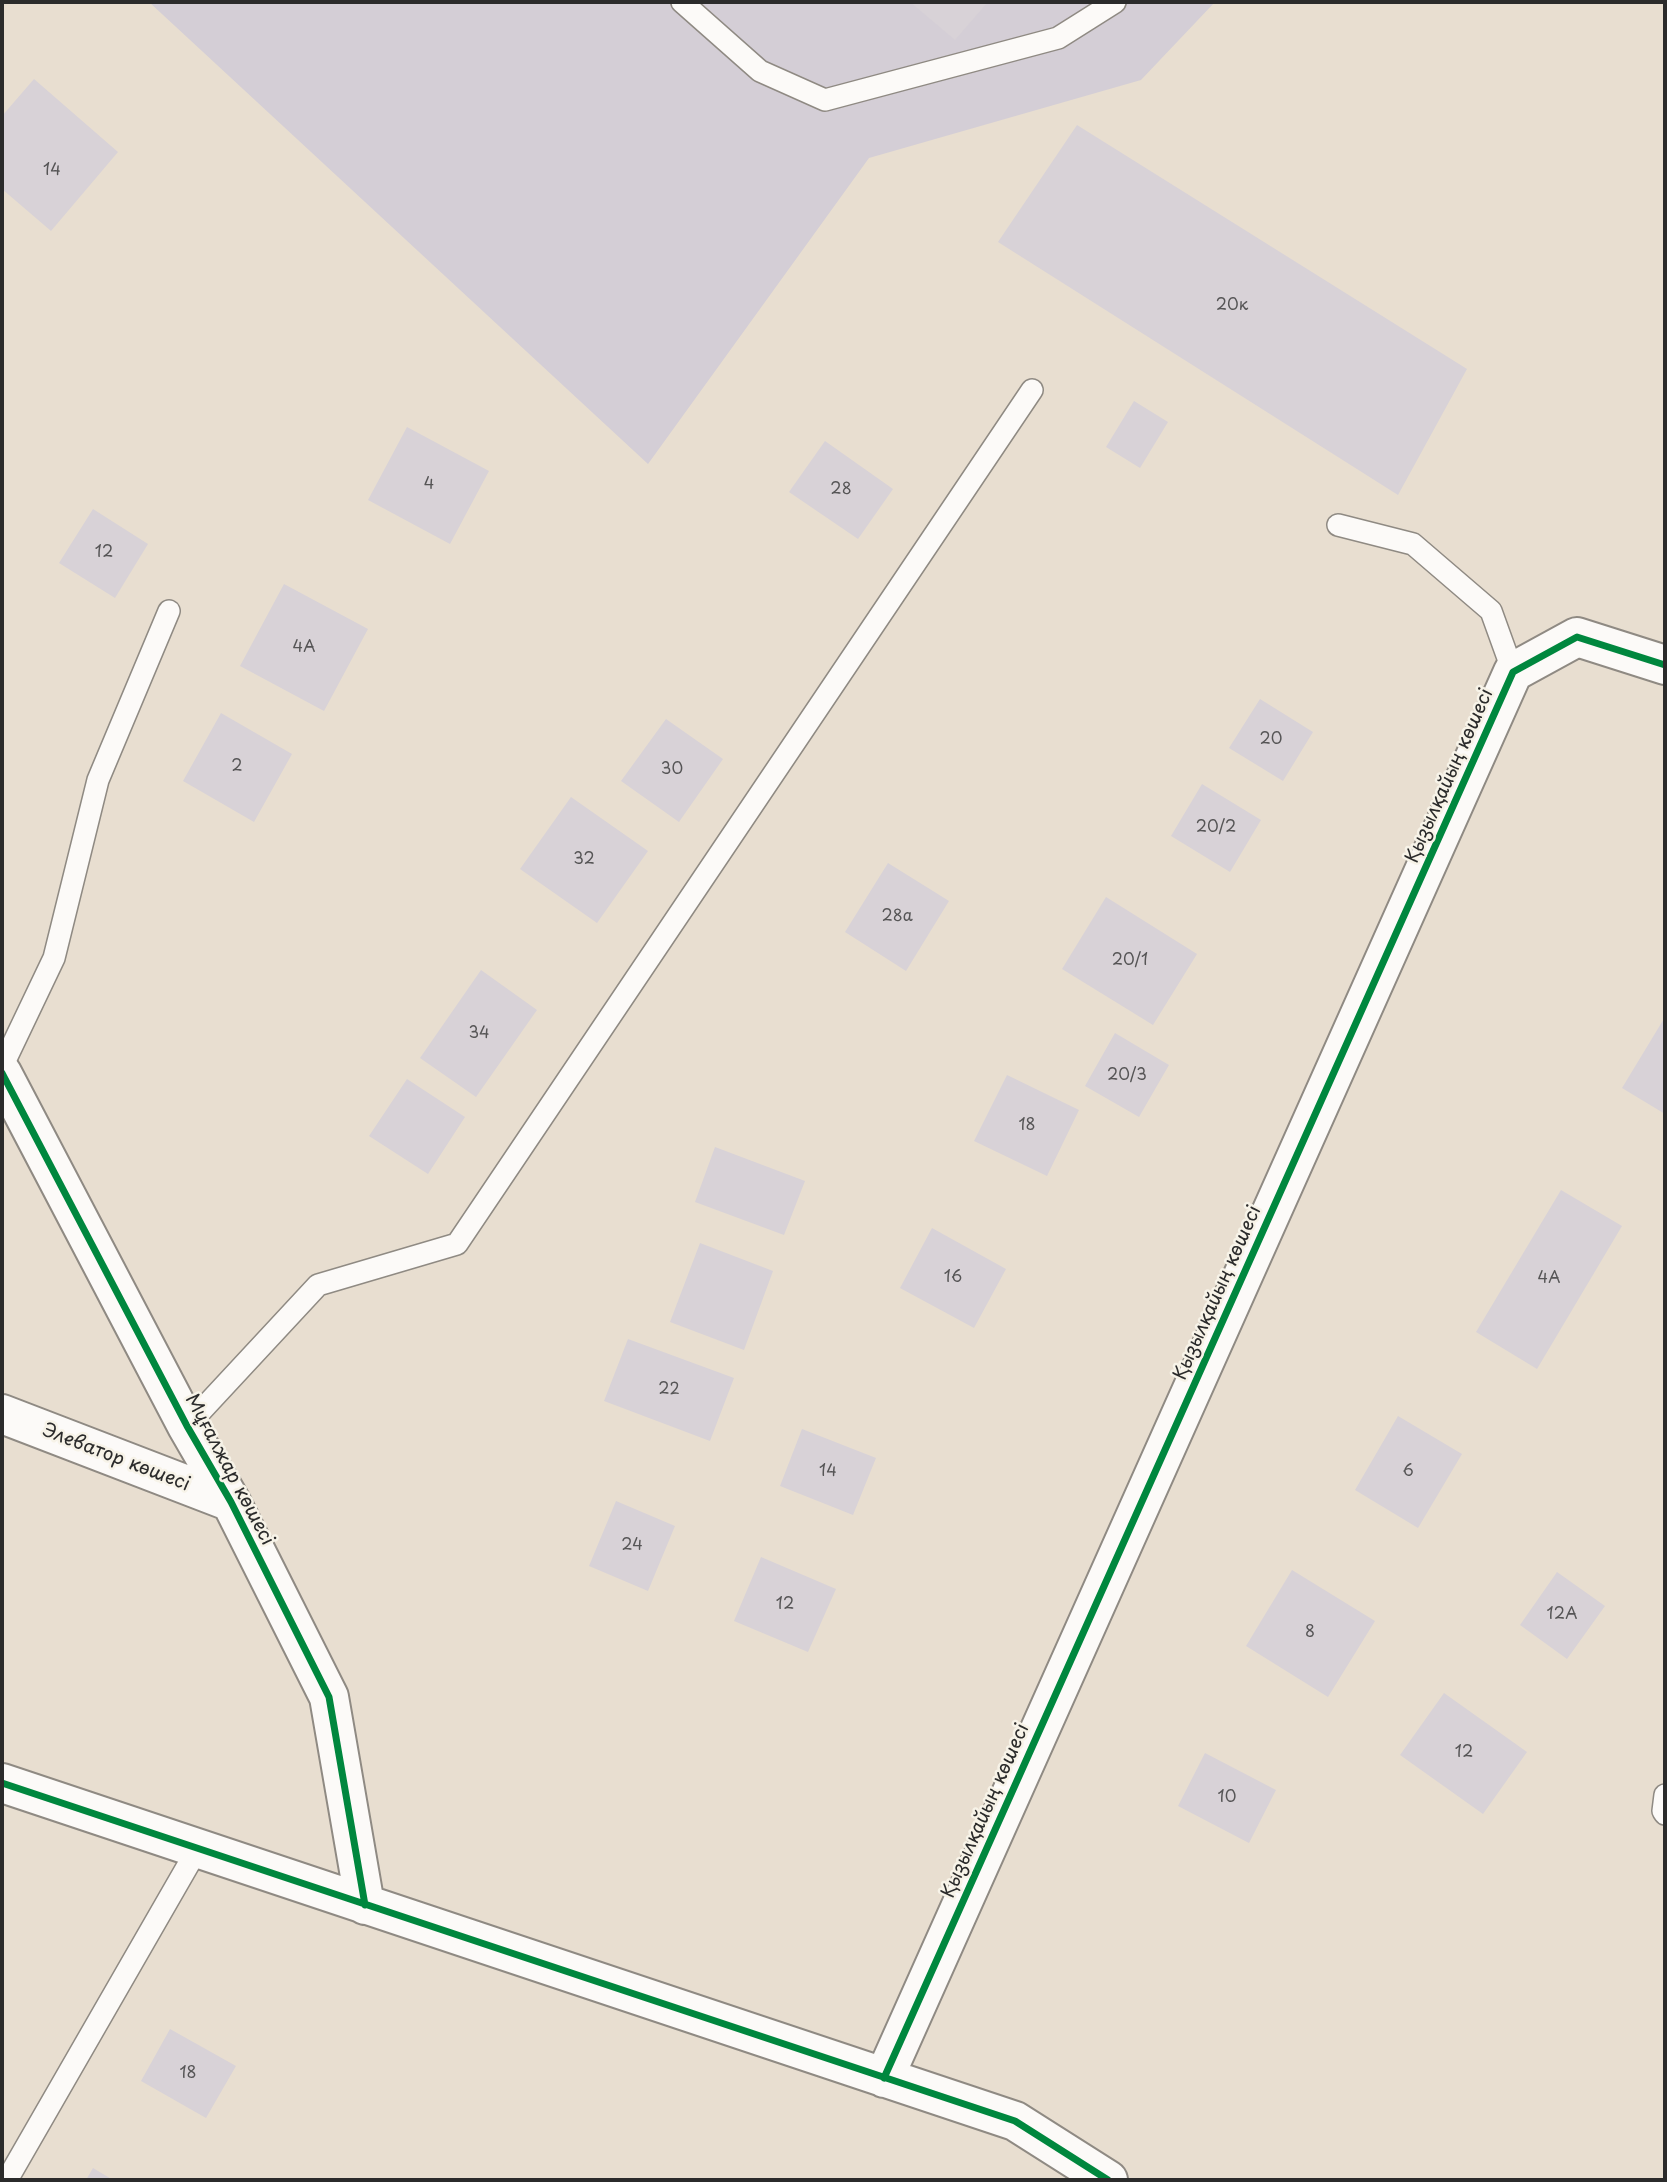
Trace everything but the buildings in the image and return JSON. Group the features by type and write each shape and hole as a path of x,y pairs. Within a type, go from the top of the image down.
{"street":[{"name":"Қызылқайың көшесі","path":"884,2078 1513,672 1577,638 1665,665"},
{"name":"Мұғалжар көшесі","path":"2,1073 187,1426 231,1502 329,1697 365,1905"},
{"name":"Элеватор көшесі","path":"2,1415 231,1502"},
{"path":"2,1783 1015,2122 1108,2180"}],"lane":[{"path":"682,2 760,71 825,100 1058,38 1115,2"},
{"path":"187,1426 318,1285 457,1244 1032,390"},
{"path":"1338,525 1413,544 1490,611 1513,672"},
{"path":"2,1067 54,958 98,780 169,611"},
{"path":"1665,1795 1665,1814"},
{"path":"7,2180 198,1848"}],"shaded area":[{"path":"149,2 1215,2 1141,80 869,158 648,464"}],"cycle path":[{"path":"884,2078 1513,672 1577,637 1665,665"},
{"path":"2,1073 187,1426 231,1502 329,1697 365,1905"},
{"path":"2,1783 1015,2121 1108,2180"}]}
